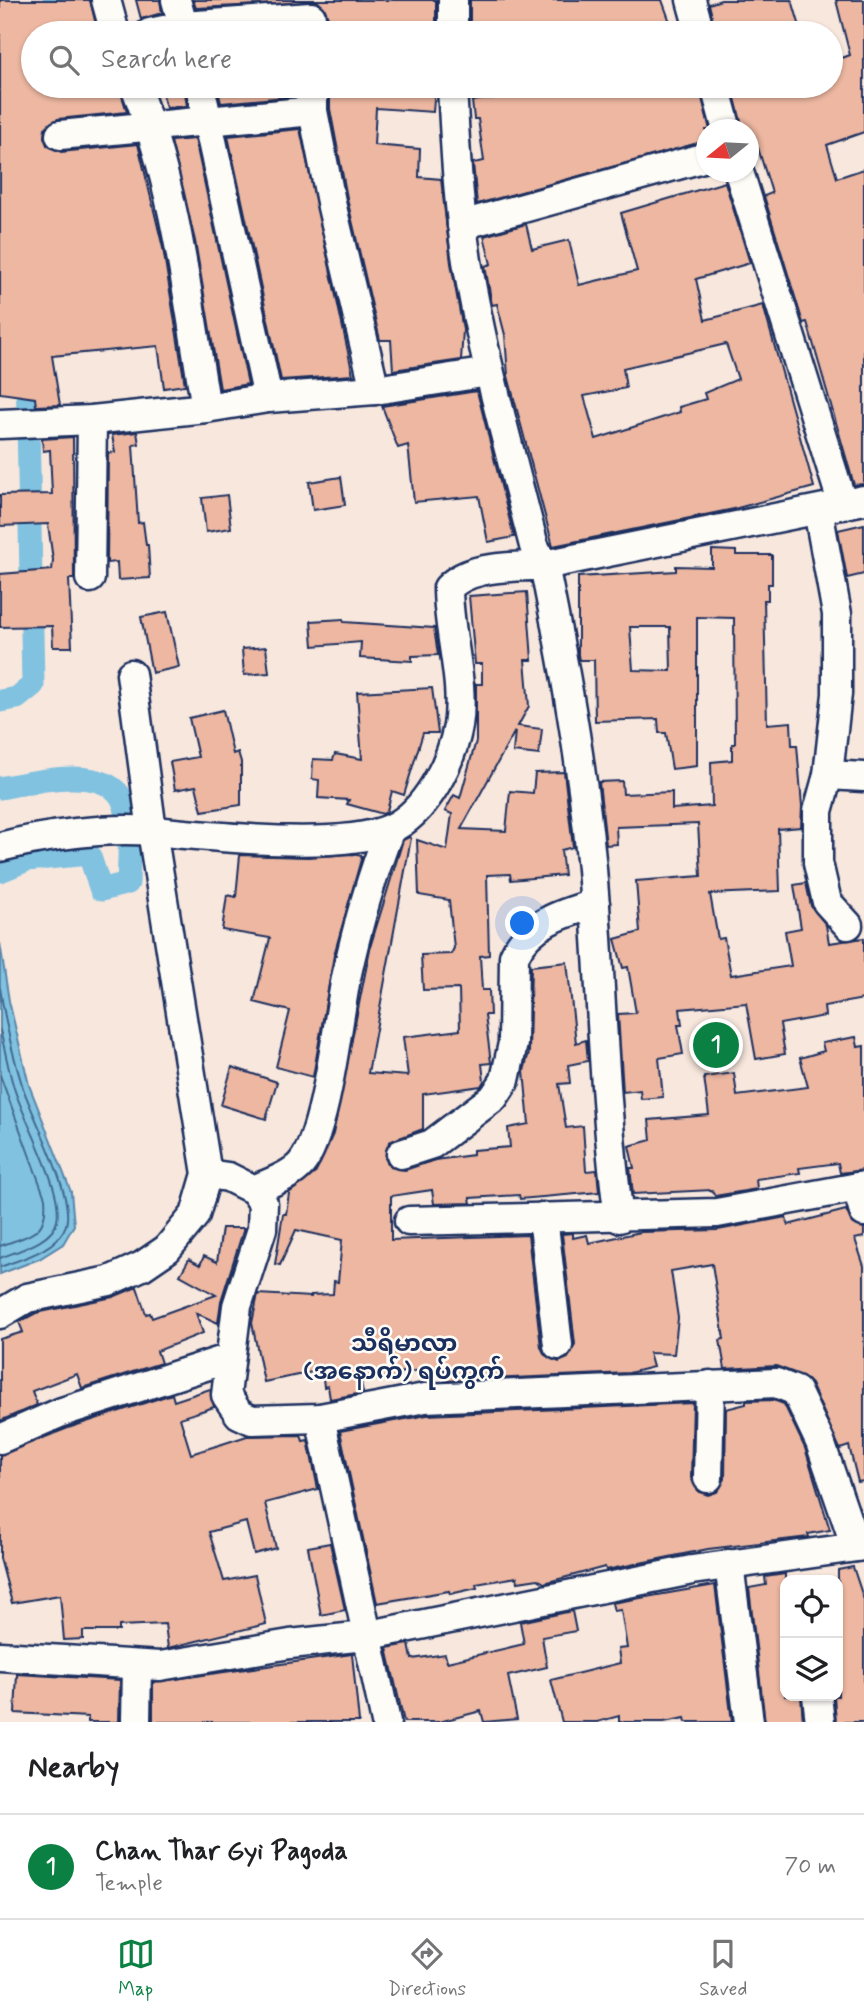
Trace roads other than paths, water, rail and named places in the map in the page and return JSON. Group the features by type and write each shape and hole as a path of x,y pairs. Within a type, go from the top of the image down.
{"street":[{"path":"106,0 112,21"},
{"path":"453,0 453,21"},
{"path":"691,0 697,21"},
{"path":"181,20 311,17"},
{"path":"140,98 152,128 182,265 206,408"},
{"path":"203,98 234,252 268,398"},
{"path":"60,135 210,121 313,98 332,208 375,390"},
{"path":"453,98 462,225 489,372 534,546 544,565 580,761 595,904 607,1128 619,1217"},
{"path":"718,98 724,119"},
{"path":"462,225 696,160"},
{"path":"742,182 842,505 837,694 828,775 818,811 818,863 827,902 848,925"},
{"path":"18,424 92,420 206,408 268,398 375,390 489,372"},
{"path":"90,578 92,420"},
{"path":"0,847 57,835 145,831 210,838 319,839 390,829 412,813 429,793 452,750 458,723 448,589 459,577 480,571 544,565 842,505"},
{"path":"0,1314 27,1298 108,1281 142,1266 167,1249 195,1215 207,1174 145,831 131,674"},
{"path":"828,775 864,777"},
{"path":"254,1190 300,1165 309,1149 324,1101 346,976 371,877 390,829"},
{"path":"401,1154 432,1144 494,1097 505,1080 513,1043 514,956 520,943 531,931 562,913 595,904"},
{"path":"0,1656 160,1666 365,1636 729,1564 860,1546 820,1442 796,1391 768,1383 425,1398 320,1418 252,1420 239,1414 226,1395 230,1358 237,1306 262,1229 263,1203 254,1190 228,1177 207,1174"},
{"path":"409,1221 717,1213 862,1195"},
{"path":"543,1217 558,1345"},
{"path":"0,1439 62,1412 230,1358"},
{"path":"709,1478 710,1385"},
{"path":"320,1418 365,1636 386,1722"},
{"path":"729,1564 750,1722"},
{"path":"136,1722 137,1666"},
{"path":"818,1701 820,1722"}],"water":[{"path":"0,943 9,1001 29,1085 71,1192 74,1225 63,1244 39,1259 0,1274"}],"waterway":[{"path":"54,0 55,21"},
{"path":"0,701 17,698 33,685 27,366"},
{"path":"0,788 48,779 101,782 114,789 123,801 128,820 129,841 128,883 101,890 89,854 27,860 0,871"}],"place":[{"name":"Chan Thar Gyi Pagoda","path":"716,1045"}],"district":[{"name":"သီရိမာလာ (အနောက်) ရပ်ကွက်","path":"404,1357"}]}
